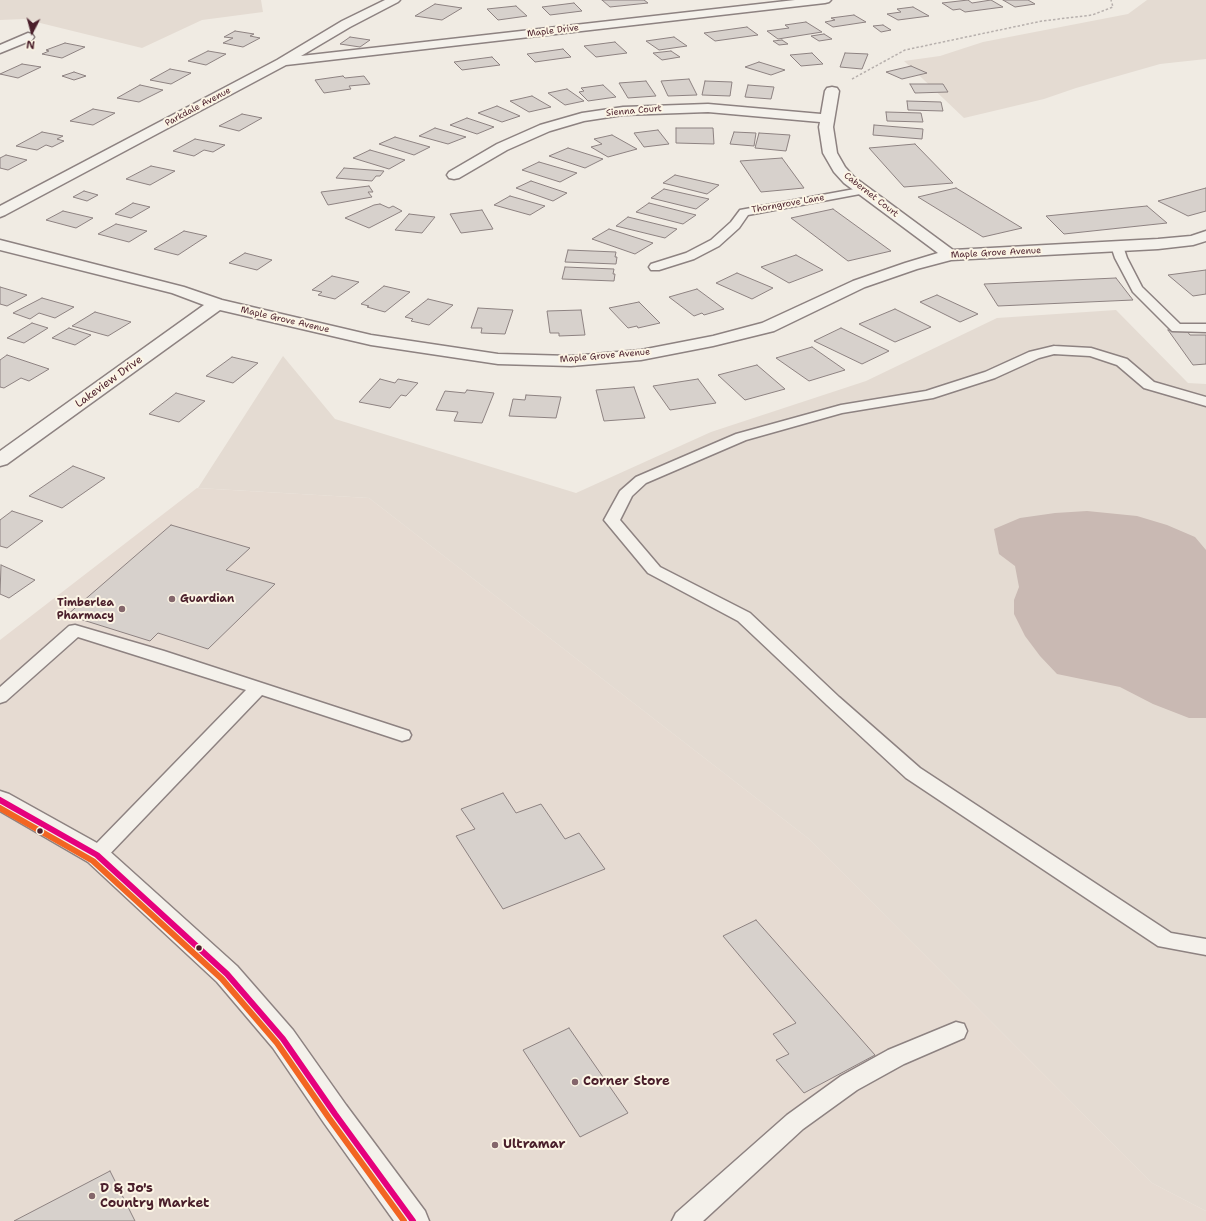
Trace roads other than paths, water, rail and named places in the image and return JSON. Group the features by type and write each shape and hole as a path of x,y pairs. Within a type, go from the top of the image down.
{"street":[{"name":"Parkdale Avenue","path":"0,212 282,62 346,24 394,0"},
{"name":"Maple Drive","path":"282,62 825,0"},
{"path":"0,49 28,37"},
{"name":"Cabernet Court","path":"832,91 826,127 830,153 839,169 849,180 950,254"},
{"name":"Sienna Court","path":"454,175 509,144 544,128 582,117 622,111 708,108 828,119"},
{"name":"Maple Grove Avenue","path":"0,246 178,290 217,304 371,340 498,360 571,361 641,354 713,341 768,327 859,284 950,254 1158,244 1193,240 1206,236"},
{"name":"Lakeview Drive","path":"0,460 217,304"},
{"path":"0,800 97,855 226,974 283,1039 335,1114 413,1221"}],"lane":[{"name":"Thorngrove Lane","path":"655,267 690,256 715,243 735,225 744,212 860,191 867,193"},
{"path":"1117,246 1121,258 1137,289 1177,328 1206,328"},
{"path":"1206,402 1149,385 1122,362 1091,352 1054,350 1034,355 990,375 928,395 841,409 741,437 641,480 625,494 612,520 654,570 744,617 821,690 913,773 1166,940 1206,947"},
{"path":"0,697 75,630 158,655 402,735"},
{"path":"97,855 258,688"},
{"path":"686,1221 795,1122 849,1083 896,1057 956,1031"}],"place":[{"name":"Guardian","path":"172,599"},
{"name":"Timberlea Pharmacy","path":"122,609"},
{"name":"Corner Store","path":"575,1082"},
{"name":"Ultramar","path":"495,1145"},
{"name":"D & Jo's Country Market","path":"92,1196"}]}
